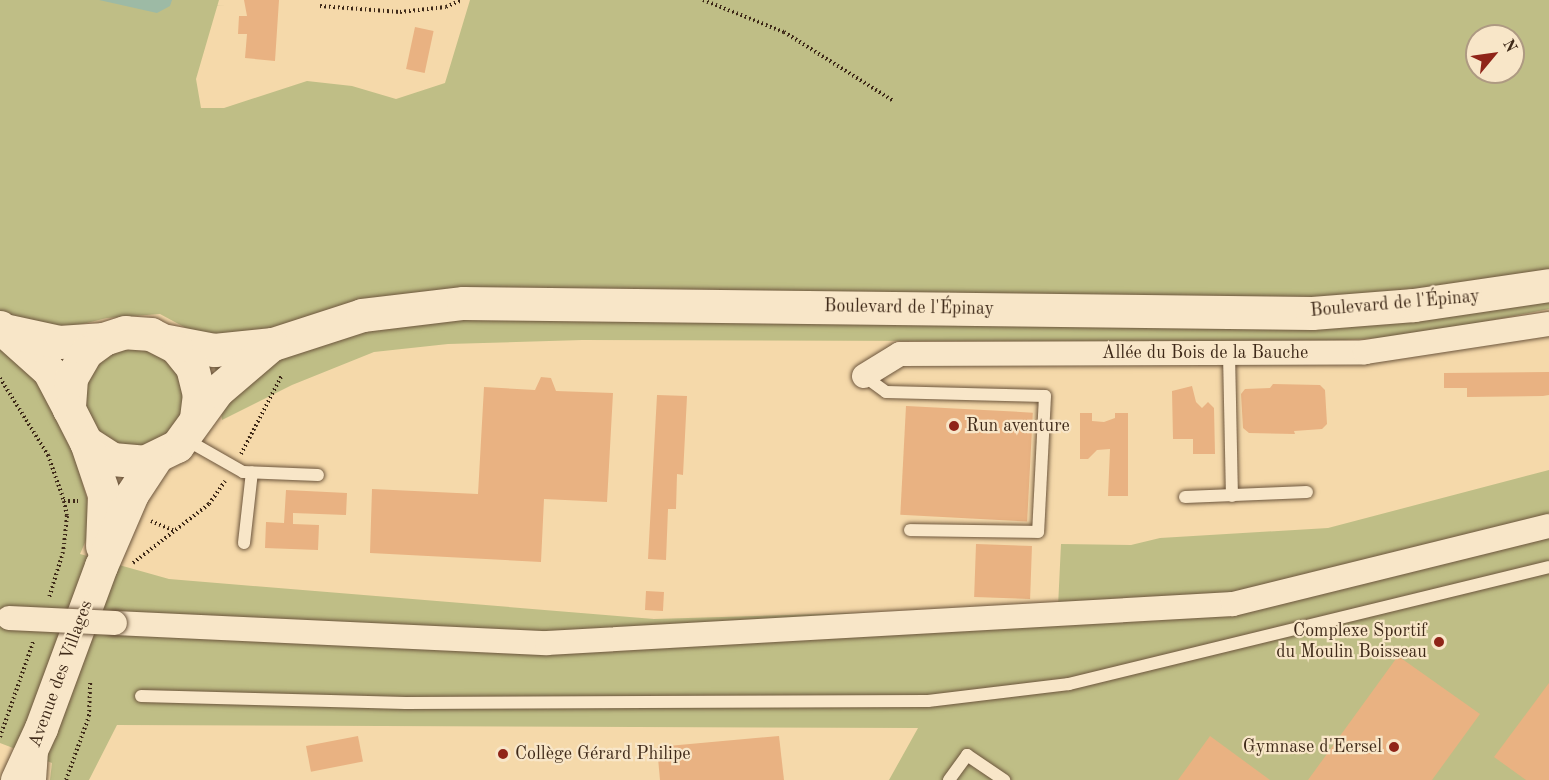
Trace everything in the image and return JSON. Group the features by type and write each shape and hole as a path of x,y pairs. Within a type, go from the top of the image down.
{"street":[{"name":"Boulevard de l'Épinay","path":"190,428 227,381 279,358 362,315 463,303 1312,313 1426,304 1549,285"},
{"name":"Allée du Bois de la Bauche","path":"864,376 900,354 1365,352 1549,324"},
{"path":"4,329 59,342 104,339 134,332 167,341 184,357 195,376 199,395 190,428 155,459 134,463 112,459 86,442 49,371 4,329"},
{"path":"69,409 69,387 74,369 86,352 104,339"},
{"name":"Boulevard de l'Épinay","path":"167,341 214,350 279,358"},
{"name":"Avenue des Villages","path":"86,442 105,495 114,567"},
{"name":"Avenue des Villages","path":"17,780 114,567 132,494 155,459"},
{"path":"5,618 547,643 1233,604 1549,526"}],"lane":[{"path":"1230,354 1232,496"},
{"path":"864,376 886,392 1045,396 1038,532 910,530"},
{"path":"190,428 234,467 252,472 318,475"},
{"path":"244,543 252,472"},
{"path":"1185,497 1307,492"},
{"path":"141,696 406,703 928,701 1069,684 1549,567"},
{"path":"40,780 41,728"},
{"path":"948,780 967,755 1004,780"}],"path":[{"path":"320,6 400,12 446,7 462,0"},
{"path":"703,0 784,32 892,100"},
{"path":"114,567 209,504 234,467 279,358"},
{"path":"0,378 40,439 64,501 67,516 63,552 46,607"},
{"path":"0,737 35,638"},
{"path":"66,780 89,716 90,677"}],"shaded area":[{"path":"0,0 219,0 196,79 201,108 224,108 307,81 352,86 396,99 445,83 470,0 1549,0 1549,309 1413,336 1309,342 582,340 448,344 374,352 292,385 222,420 215,368 199,335 160,314 107,318 66,328 44,353 94,522 80,554 169,579 654,619 1058,607 1061,544 1131,545 1160,538 1328,528 1549,470 1549,780 889,780 918,728 117,725 89,780 50,780 52,763 0,743"},
{"path":"99,0 172,0 170,6 157,13"},
{"path":"134,345 163,353 177,367 185,396 177,425 163,439 134,447 105,439 91,425 83,396 91,367 105,353"}],"building":[{"path":"244,0 279,0 275,61 245,58 247,34 238,34 239,16 247,16"},
{"path":"415,27 434,31 425,73 406,69"},
{"path":"1549,372 1549,395 1543,396 1467,397 1467,388 1444,388 1444,373"},
{"path":"541,377 551,378 556,391 613,393 607,502 544,499 541,562 370,553 372,489 478,494 484,387 535,390"},
{"path":"1273,384 1320,385 1325,390 1327,424 1322,429 1294,431 1295,434 1249,433 1243,428 1241,394 1245,389 1270,388"},
{"path":"1192,386 1196,402 1202,408 1208,402 1214,408 1215,454 1193,454 1193,439 1173,439 1172,391"},
{"path":"657,395 687,396 683,475 677,474 676,509 668,509 666,560 648,559"},
{"path":"906,406 1033,413 1027,521 900,515"},
{"path":"1080,413 1092,413 1092,421 1104,422 1115,418 1115,413 1128,413 1128,496 1108,496 1110,449 1097,450 1088,459 1080,459"},
{"path":"286,490 347,493 346,515 293,513 293,524 319,525 318,550 265,548 266,522 284,523"},
{"path":"976,544 1032,546 1030,599 974,597"},
{"path":"646,591 664,592 663,611 645,610"},
{"name":"Gymnase d'Eersel","path":"1398,656 1480,714 1432,780 1308,780"},
{"path":"1549,683 1549,780 1526,780 1494,757"},
{"path":"358,736 363,762 311,772 306,746"},
{"path":"779,736 784,780 660,780 657,747"},
{"name":"Gymnase d'Eersel","path":"1210,736 1270,780 1178,780"}],"place":[{"name":"Run aventure","path":"954,426"},
{"name":"Complexe Sportif du Moulin Boisseau","path":"1439,642"},
{"name":"Gymnase d'Eersel","path":"1394,747"},
{"name":"Collège Gérard Philipe","path":"503,754"}]}
